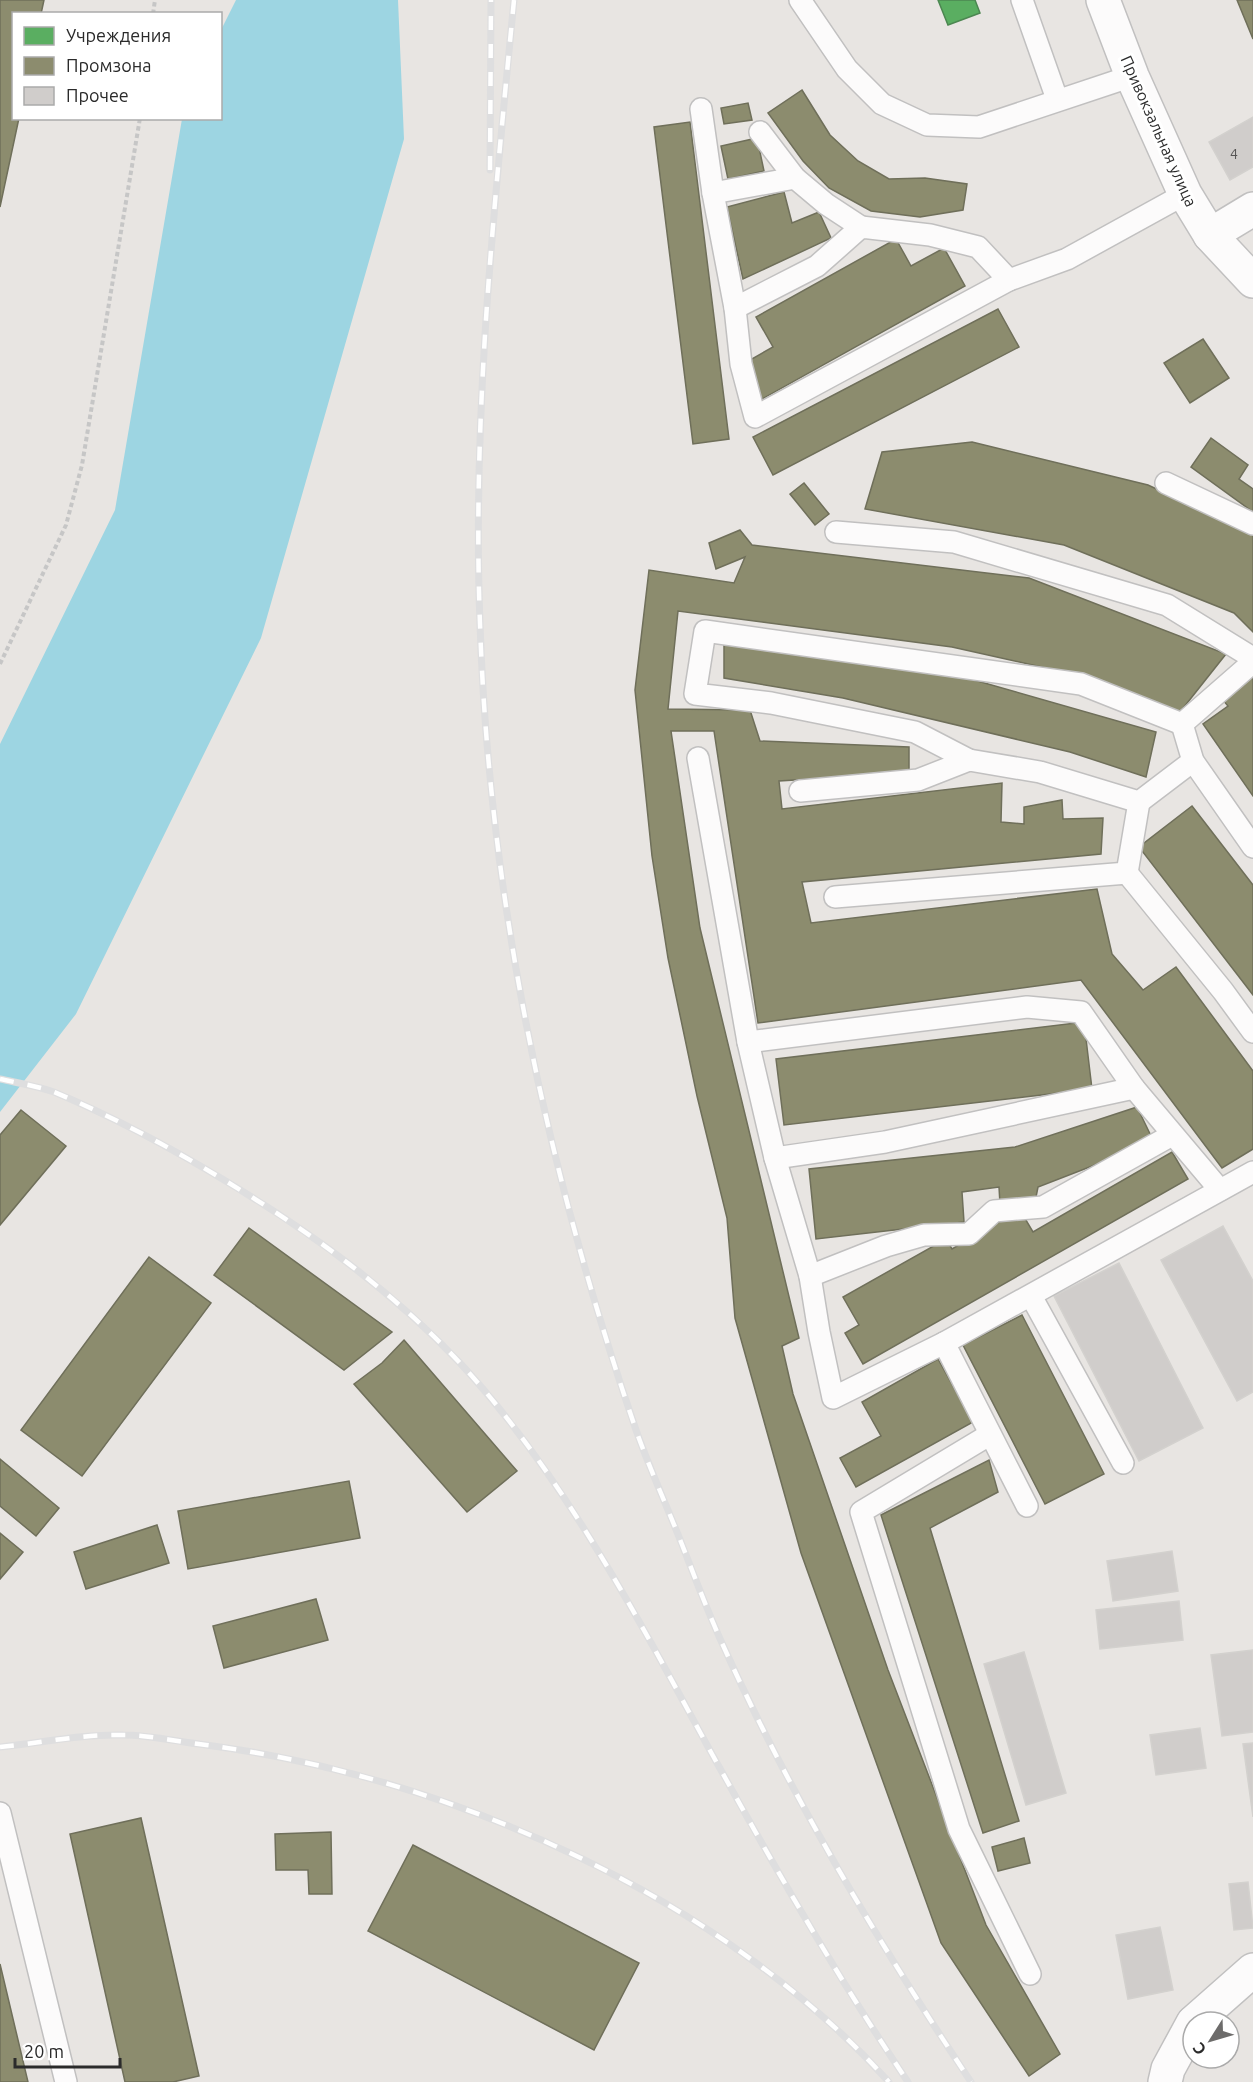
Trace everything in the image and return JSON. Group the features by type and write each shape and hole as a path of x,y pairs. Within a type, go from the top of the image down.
{"street":[{"name":"Привокзальная улица","path":"1103,0 1132,76 1185,194 1210,235 1253,281"},
{"path":"1210,235 1253,209"},
{"path":"1207,2010 1253,1970"},
{"path":"1165,2082 1168,2069 1181,2045"}],"lane":[{"path":"800,0 847,69 882,104 927,125 979,127 1057,99 1132,76"},
{"path":"1022,0 1057,99"},
{"path":"701,109 713,193 735,308 741,364 755,417 1010,280 1067,259 1185,194"},
{"path":"760,132 795,178 826,204 861,227 930,235 978,248 1010,280"},
{"path":"713,193 795,178"},
{"path":"735,308 817,266 861,227"},
{"path":"1166,483 1253,524"},
{"path":"836,532 954,542 1167,605 1253,660 1182,724"},
{"path":"1139,802 1040,772 969,760 915,732 771,703 695,694 705,631 1082,684 1182,724"},
{"path":"1182,724 1192,761 1253,847"},
{"path":"698,758 748,1042 775,1158 810,1276 833,1398 944,1343 1253,1172"},
{"path":"800,790 918,780 969,760"},
{"path":"1192,761 1139,802 1127,873 1223,991 1253,1032"},
{"path":"835,897 1127,873"},
{"path":"748,1042 1027,1007 1081,1012 1134,1088 1220,1190"},
{"path":"775,1158 885,1142 1134,1088"},
{"path":"810,1276 886,1246 924,1235 969,1234 994,1211 1043,1207 1172,1135"},
{"path":"1031,1296 1123,1463"},
{"path":"944,1343 1027,1506"},
{"path":"989,1435 861,1512 959,1829 1030,1974"},
{"path":"0,1813 66,2082"}],"path":[{"path":"0,664 66,525 82,465 140,120"}],"water":[{"path":"236,0 398,0 404,139 261,638 76,1014 0,1112 0,744 115,510 182,120 222,120 222,28"}],"building: Учреждения":[{"path":"938,0 975,0 980,13 948,25"}],"building: Промзона":[{"path":"0,0 44,0 41,12 12,12 12,120 19,120 0,207"},
{"path":"1237,0 1253,0 1253,39"},
{"path":"802,90 830,135 858,161 889,179 925,178 967,184 963,210 920,217 871,211 829,188 803,161 768,113"},
{"path":"748,103 752,120 724,124 721,108"},
{"path":"690,122 729,439 693,444 654,127"},
{"path":"757,138 764,171 728,179 721,146"},
{"path":"784,192 792,223 819,212 831,238 743,279 727,207"},
{"path":"896,239 911,266 944,248 965,286 762,399 743,364 773,347 756,317"},
{"path":"998,309 1019,347 773,475 753,437"},
{"path":"1203,339 1229,378 1190,403 1164,363"},
{"path":"1211,438 1248,465 1239,479 1253,489 1253,512 1191,467"},
{"path":"972,442 1148,485 1253,534 1253,632 1234,613 1064,545 865,509 882,452"},
{"path":"804,483 829,514 815,525 790,494"},
{"path":"740,530 752,545 1029,578 1226,654 1180,712 1095,679 952,647 678,611 668,709 750,710 760,741 909,747 909,773 779,781 782,809 1002,783 1001,822 1024,824 1024,807 1062,800 1063,819 1103,818 1101,854 802,882 811,923 1097,889 1112,954 1143,990 1176,967 1253,1071 1253,1149 1222,1168 1081,980 758,1023 714,731 671,731 700,928 799,1338 782,1346 793,1394 888,1670 986,1925 1060,2054 1029,2076 941,1943 801,1553 735,1318 727,1218 697,1096 668,958 652,856 635,690 649,570 734,583 745,557 716,569 709,543"},
{"path":"724,638 967,678 1156,732 1146,777 1070,752 843,698 724,678"},
{"path":"1252,678 1253,796 1203,724 1228,706 1222,699"},
{"path":"1192,806 1253,885 1253,995 1139,847"},
{"path":"1084,1022 1092,1089 784,1125 776,1059"},
{"path":"1137,1107 1154,1142 1038,1187 1036,1197 1000,1204 999,1187 962,1192 964,1222 816,1239 809,1169 1015,1147"},
{"path":"21,1110 66,1146 0,1225 0,1135"},
{"path":"1172,1152 1188,1179 863,1364 845,1333 859,1325 843,1297 946,1239 952,1249 1020,1210 1033,1232"},
{"path":"249,1228 392,1332 344,1370 214,1275"},
{"path":"149,1257 211,1303 82,1476 21,1430"},
{"path":"1022,1315 1104,1474 1045,1504 963,1345"},
{"path":"404,1340 517,1471 467,1512 354,1384 382,1363"},
{"path":"938,1359 973,1422 856,1487 840,1458 881,1436 862,1402"},
{"path":"0,1459 59,1508 36,1536 0,1506"},
{"path":"989,1460 998,1492 930,1528 1019,1821 983,1833 881,1515"},
{"path":"349,1481 360,1538 188,1569 178,1511"},
{"path":"157,1525 169,1563 86,1589 74,1552"},
{"path":"0,1533 23,1552 0,1579"},
{"path":"316,1599 328,1640 224,1668 213,1626"},
{"path":"141,1818 199,2076 173,2082 125,2082 70,1834"},
{"path":"331,1832 332,1894 309,1894 308,1870 276,1870 275,1834"},
{"path":"1024,1838 1030,1863 998,1871 992,1847"},
{"path":"413,1845 639,1963 594,2050 368,1931"},
{"path":"0,1964 28,2082 0,2082"}],"building: Прочее":[{"path":"1253,117 1253,167 1230,180 1209,142"},
{"path":"1223,1226 1253,1281 1253,1392 1237,1401 1161,1260"},
{"path":"1119,1263 1203,1428 1139,1461 1054,1296"},
{"path":"1172,1551 1178,1591 1113,1601 1107,1561"},
{"path":"1179,1601 1183,1640 1100,1649 1096,1610"},
{"path":"1253,1650 1253,1732 1222,1736 1211,1655"},
{"path":"1024,1652 1066,1793 1026,1805 984,1664"},
{"path":"1200,1728 1206,1768 1156,1775 1150,1735"},
{"path":"1253,1743 1253,1817 1243,1744"},
{"path":"1248,1882 1253,1928 1234,1930 1229,1884"},
{"path":"1160,1927 1173,1990 1128,1999 1116,1935"}],"railway":[{"path":"490,170 491,0"},
{"path":"514,0 492,234 482,390 478,546 486,727 496,829 510,931 528,1033 575,1233 604,1332 646,1458 716,1631 777,1757 838,1868 903,1976 971,2082"},
{"path":"0,1079 48,1090 99,1112 229,1183 321,1243 350,1265 407,1312 460,1363 532,1451 595,1546 804,1916 908,2082"},
{"path":"0,1747 108,1735 133,1735 206,1745 299,1761 393,1785 486,1817 577,1856 664,1903 746,1956 822,2016 889,2082"}]}
